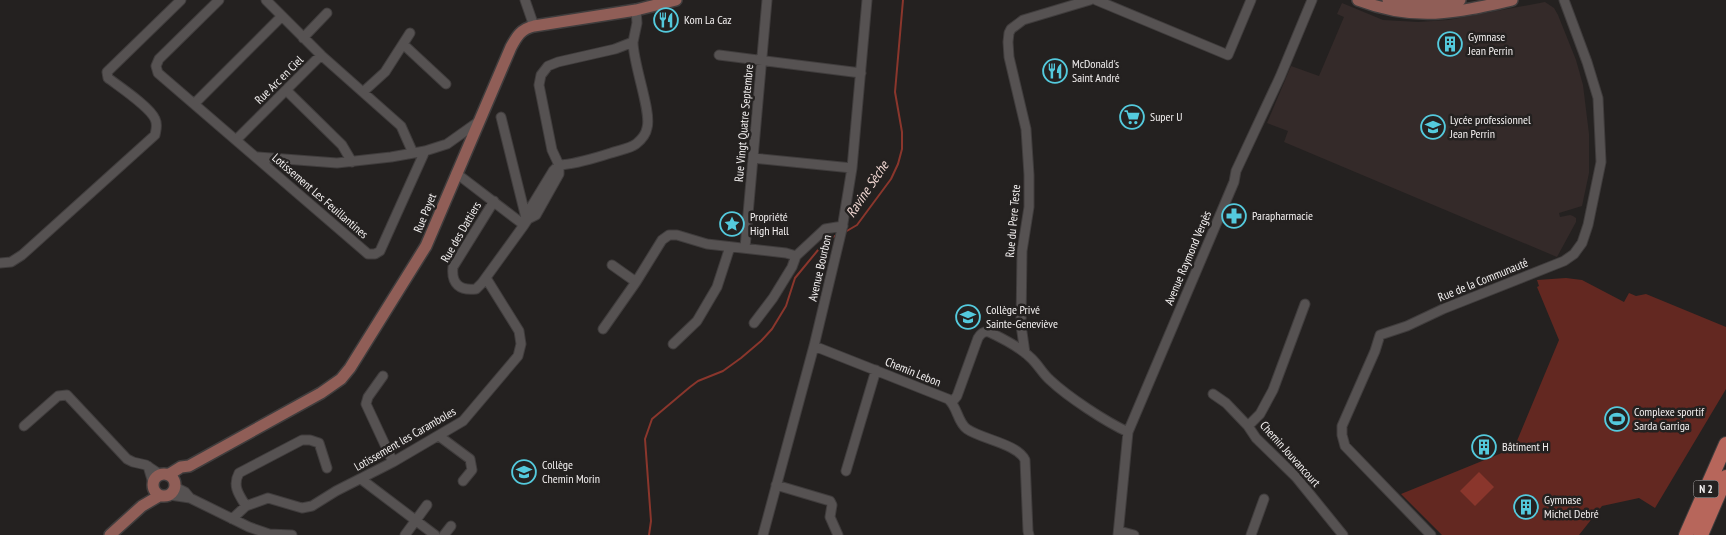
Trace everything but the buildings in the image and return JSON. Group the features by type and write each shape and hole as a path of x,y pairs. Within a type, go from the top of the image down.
{"highway":[{"name":"N 2","path":"1686,535 1726,444"},
{"name":"N 2","path":"1701,535 1726,477"}],"main road":[{"name":"Rue Payet","path":"110,535 142,506 144,499 189,466 321,393 341,379 426,246 478,122 519,33 524,29 534,26 636,10 657,2 676,0"},
{"path":"1358,0 1396,11 1435,14 1458,12 1512,0"},
{"path":"1388,0 1424,4 1460,0"}],"street":[{"path":"0,263 11,262 27,251 155,135 156,121 151,113 108,78 107,72 181,0"},
{"path":"219,0 159,59 156,66 158,73 257,157"},
{"name":"Rue Arc en Ciel","path":"236,140 321,55 266,0"},
{"path":"525,0 534,26"},
{"name":"Rue Vingt Quatre Septembre","path":"745,248 768,0"},
{"name":"Avenue Bourbon","path":"763,535 814,346 840,239 852,168 867,0"},
{"name":"Rue du Pere Teste","path":"1025,353 1021,325 1022,251 1029,207 1029,175 1026,129 1010,57 1009,32 1023,20 1090,0"},
{"path":"1096,0 1107,2 1228,55 1251,0"},
{"name":"Avenue Raymond Vergès","path":"1119,533 1128,432 1234,182 1236,171 1277,85 1312,0"},
{"name":"Rue de la Communauté","path":"1431,535 1345,446 1342,426 1375,351 1380,335 1407,326 1443,308 1564,261 1574,254 1582,243 1588,224 1601,162 1598,98 1564,0"},
{"path":"527,222 528,212 553,171 559,165 589,160 630,147 636,144 648,128 648,114 632,42 637,23 636,10"},
{"path":"303,38 327,13"},
{"path":"194,104 282,16"},
{"path":"363,92 385,72 410,33"},
{"path":"527,222 536,215 559,174 559,165 552,150 539,85 541,75 548,66 558,62 615,50 632,42"},
{"path":"403,44 446,84"},
{"path":"321,55 401,126 413,153"},
{"path":"719,56 861,73"},
{"path":"286,90 342,145 352,162"},
{"path":"501,117 527,222"},
{"name":"Lotissement Les Feuillantines","path":"257,157 352,162 413,153 447,144 478,122"},
{"name":"Lotissement Les Feuillantines","path":"257,157 368,254 375,254 380,251 425,151"},
{"path":"753,158 852,168"},
{"name":"Rue des Dattiers","path":"456,173 527,222 476,289 461,288 454,282 452,270 457,258 494,201"},
{"path":"521,197 529,200 536,198"},
{"path":"754,322 773,298 792,267 796,256 825,229 842,227"},
{"path":"603,329 636,282 662,240 669,235 677,235 707,244 796,256"},
{"path":"673,344 697,321 717,286 730,246"},
{"path":"612,265 636,282"},
{"name":"Lotissement les Caramboles","path":"232,519 246,506 268,498 302,508 312,506 463,421 518,356 521,344 519,331 486,278"},
{"name":"Chemin Jouvancourt","path":"1305,304 1274,390 1260,414 1248,426 1256,438 1296,477 1343,535"},
{"path":"1015,347 1020,337 1021,325"},
{"path":"1029,535 1026,470 1023,456 1019,452 967,429 960,420 952,402 957,396 980,334 990,332 1025,353 1049,380 1118,428 1128,432"},
{"name":"Chemin Lebon","path":"814,346 952,402"},
{"path":"846,471 876,370"},
{"path":"383,376 368,397 366,404 393,462"},
{"path":"1213,394 1226,403 1248,426"},
{"path":"24,426 58,396 67,395 130,462 148,466 164,485 232,519 269,534 292,535"},
{"path":"439,436 470,459 472,470 462,481"},
{"path":"246,506 235,486 235,479 239,473 302,440 319,443 327,468"},
{"path":"361,479 435,535"},
{"path":"776,485 830,501 832,505 830,517 838,535"},
{"path":"1251,535 1264,499"},
{"path":"405,535 427,505"},
{"path":"444,535 451,526"},
{"path":"1119,533 1134,535"}],"shaded area":[{"name":"Lycée professionnel Jean Perrin","path":"1545,2 1554,8 1558,15 1576,60 1583,85 1589,134 1589,173 1582,206 1559,213 1560,217 1573,216 1576,218 1576,222 1557,257 1284,142 1288,131 1267,123 1291,66 1319,76 1344,17 1337,14 1342,3 1383,20 1418,22 1448,20"},
{"name":"Complexe sportif Sarda Garriga","path":"1566,278 1582,280 1624,302 1629,293 1636,296 1646,294 1726,327 1726,389 1655,508 1639,498 1602,506 1579,535 1442,535 1401,494 1514,448 1559,340 1537,287 1539,286 1537,280"},
{"path":"1479,472 1494,487 1475,506 1460,491"}],"waterway":[{"name":"Ravine Sèche","path":"845,232 857,225 891,179 902,149 902,132 895,92 903,0"},
{"name":"Ravine Sèche","path":"649,535 651,521 645,439 652,419 698,381 723,371 761,341 772,329 786,306 795,278 823,244 838,234"}],"place":[{"name":"Kom La Caz","path":"666,20"},
{"name":"Gymnase Jean Perrin","path":"1450,44"},
{"name":"McDonald's Saint André","path":"1055,71"},
{"name":"Super U","path":"1132,117"},
{"name":"Lycée professionnel Jean Perrin","path":"1433,127"},
{"name":"Parapharmacie","path":"1234,216"},
{"name":"Propriété High Hall","path":"732,224"},
{"name":"Collège Privé Sainte-Geneviève","path":"968,317"},
{"name":"Complexe sportif Sarda Garriga","path":"1617,419"},
{"name":"Bâtiment H","path":"1484,447"},
{"name":"Collège Chemin Morin","path":"524,472"},
{"name":"Gymnase Michel Debré","path":"1526,507"}]}
